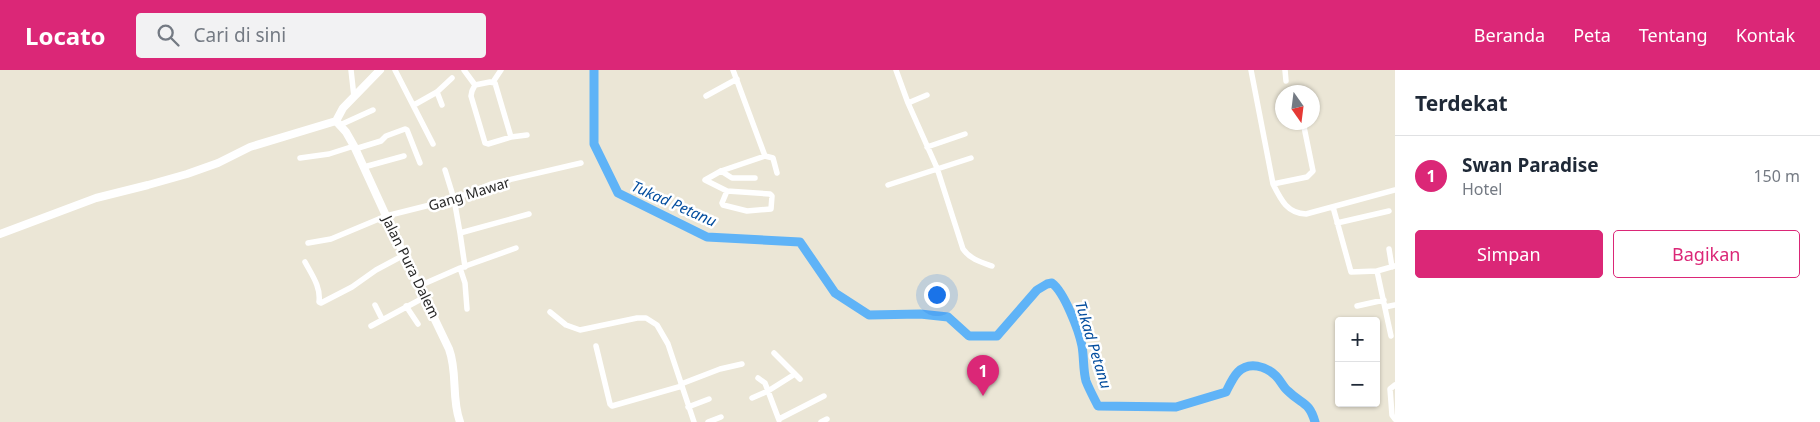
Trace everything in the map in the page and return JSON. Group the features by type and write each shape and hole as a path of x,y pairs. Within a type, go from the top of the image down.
{"street":[{"path":"351,70 354,97"},
{"path":"338,123 340,111 380,70"},
{"path":"395,70 433,144"},
{"path":"464,70 475,85"},
{"path":"475,85 493,82 501,70"},
{"path":"733,70 765,156"},
{"path":"896,70 908,103 937,168 962,249 975,260 992,266"},
{"path":"1251,70 1273,184 1284,204 1294,212 1306,214 1395,190"},
{"path":"1284,70 1286,81"},
{"path":"414,105 437,92 452,78"},
{"path":"706,96 737,80"},
{"path":"493,82 497,87 511,137"},
{"path":"475,85 471,96 484,142 488,144 511,137 527,135"},
{"path":"437,92 442,105"},
{"path":"908,103 927,95"},
{"path":"0,234 96,198 187,174 218,163 250,147 338,123 373,110"},
{"name":"Jalan Pura Dalem","path":"338,123 355,148 452,357 454,398 460,422"},
{"path":"300,158 355,148 380,141 386,136 405,129 420,163"},
{"path":"1273,184 1312,174 1305,130"},
{"path":"927,147 965,134"},
{"path":"364,167 404,156"},
{"path":"727,191 722,203 723,205 747,211 770,210 772,208 772,196 770,194 727,191 705,181 705,178 765,156 773,158 777,173"},
{"path":"888,185 972,158"},
{"name":"Gang Mawar","path":"308,243 331,239 386,216 454,199 490,184 581,163"},
{"path":"445,170 454,199 460,233 467,309"},
{"path":"721,171 732,178 755,178"},
{"path":"1333,207 1350,272 1378,270 1393,266 1389,249"},
{"path":"1337,223 1389,210"},
{"path":"460,233 529,214"},
{"path":"419,286 516,248"},
{"path":"305,262 316,280 319,302 321,303 352,287 376,270 404,255"},
{"path":"1378,270 1391,336"},
{"path":"371,326 425,297"},
{"path":"1357,306 1384,300"},
{"path":"374,305 382,319"},
{"path":"1385,307 1395,305"},
{"path":"406,306 418,324"},
{"path":"550,312 566,325 580,330 637,318 651,320 665,336 694,422"},
{"path":"596,346 612,406 682,385 720,368 742,364"},
{"path":"774,352 800,379"},
{"path":"752,398 768,391 795,374"},
{"path":"758,378 765,383 779,420 824,396"},
{"path":"1394,386 1390,390 1392,415 1395,419"},
{"path":"688,407 709,398"},
{"path":"708,422 721,417"},
{"path":"821,422 827,419"}],"waterway":[{"name":"Tukad Petanu","path":"594,70 594,144 618,193 707,237 800,242 835,293 869,315 920,314 948,317 969,336 997,336 1037,290 1052,283 1066,303 1078,331 1082,346 1086,381 1098,406 1176,407 1226,392 1238,372 1247,367 1257,366 1276,376 1286,389 1308,407 1315,422"}],"place":[{"name":"Swan Paradise","path":"983,396"}]}
